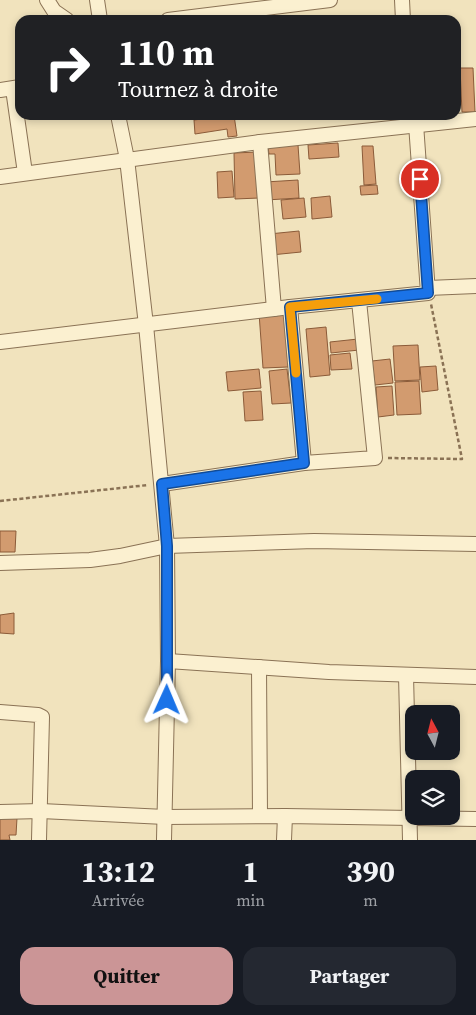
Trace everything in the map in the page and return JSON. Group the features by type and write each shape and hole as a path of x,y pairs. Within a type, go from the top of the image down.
{"street":[{"path":"47,0 54,11 60,15"},
{"path":"97,0 99,15"},
{"path":"208,15 330,0"},
{"path":"402,0 403,15"},
{"path":"11,89 15,113"},
{"path":"461,120 476,119"},
{"path":"16,120 25,173"},
{"path":"119,120 127,159 146,324 167,546 168,661 164,840"},
{"path":"0,176 410,122 454,120"},
{"path":"410,122 428,291"},
{"path":"260,142 274,309"},
{"path":"0,342 476,286"},
{"path":"162,484 304,463 375,458 359,300"},
{"path":"290,307 304,463"},
{"path":"0,563 90,560 167,546 314,541 476,544"},
{"path":"168,661 406,676 476,677"},
{"path":"259,667 260,816"},
{"path":"406,676 409,770"},
{"path":"0,712 38,715 42,718 39,840"},
{"path":"0,812 41,810 165,816 405,818"},
{"path":"284,840 285,816"},
{"path":"460,819 476,819"},
{"path":"410,840 411,825"}],"path":[{"path":"375,458 462,459 428,291"},
{"path":"0,501 162,484"}],"building":[{"path":"461,68 473,68 475,112 462,112"},
{"path":"194,120 235,120 237,136 228,137 227,129 195,134"},
{"path":"338,143 339,157 309,159 308,145"},
{"path":"298,145 300,174 276,175 275,154 269,154 268,147"},
{"path":"362,146 373,146 376,184 364,185"},
{"path":"258,152 259,198 235,199 234,153"},
{"path":"232,171 234,197 218,198 217,172"},
{"path":"298,180 299,198 266,200 265,182"},
{"path":"377,185 378,194 361,195 360,186"},
{"path":"330,196 332,217 312,219 311,198"},
{"path":"304,198 306,217 283,219 281,200"},
{"path":"299,231 301,252 271,255 269,234"},
{"path":"284,311 290,350 287,351 288,367 263,368 259,313"},
{"path":"326,327 330,375 310,377 306,329"},
{"path":"358,339 359,350 331,353 330,342"},
{"path":"418,345 420,380 395,381 393,346"},
{"path":"350,353 352,369 331,370 330,355"},
{"path":"390,359 393,383 375,385 372,361"},
{"path":"436,366 438,390 422,392 420,367"},
{"path":"259,369 261,388 228,391 226,372"},
{"path":"287,369 291,403 272,404 269,371"},
{"path":"419,381 421,414 397,415 395,382"},
{"path":"392,386 394,415 378,417 376,387"},
{"path":"261,391 263,420 245,421 243,392"},
{"path":"0,531 16,531 15,552 0,552"},
{"path":"14,613 14,634 0,633 0,615"},
{"path":"0,818 17,818 16,835 9,835 10,840 0,840"}],"slow traffic":[{"path":"296,373 290,307 377,299"}],"route":[{"path":"167,700 167,546 162,484 304,463 290,307 428,293 420,179"}]}
